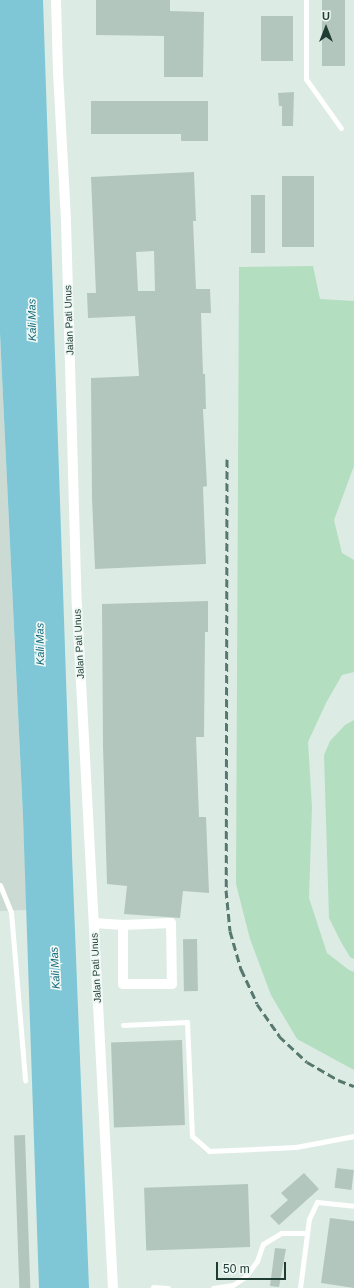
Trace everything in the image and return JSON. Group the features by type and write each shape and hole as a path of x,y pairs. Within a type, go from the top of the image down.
{"street":[{"name":"Jalan Pati Unus","path":"56,0 58,72 66,221 77,606 113,1288"},
{"path":"94,923 171,923 172,984 123,984 123,924"}],"lane":[{"path":"306,0 306,79 341,128"},
{"path":"0,885 10,912 25,1080"},
{"path":"123,1025 187,1022 192,1136 209,1151 296,1147 354,1136"},
{"path":"300,1288 309,1219 317,1202 354,1206"},
{"path":"213,1288 233,1285 245,1277 257,1261 263,1244 269,1240 281,1234 307,1234"},
{"path":"153,1287 168,1288"}],"shaded area":[{"path":"0,333 27,910 0,911"}],"green space":[{"path":"313,266 320,299 354,301 354,466 334,520 342,553 354,560 354,672 342,675 326,703 308,742 312,807 309,898 327,953 349,970 354,972 354,1070 297,1039 271,995 250,939 236,884 239,267"},
{"path":"354,720 354,959 350,957 329,918 324,755 330,741 345,725"}],"water":[{"name":"Kali Mas","path":"0,0 43,0 72,855 89,1288 39,1288 23,816 0,333"}],"building":[{"path":"96,0 170,0 170,11 204,12 203,77 164,77 164,36 96,35"},
{"path":"322,0 345,0 345,66 322,66"},
{"path":"261,16 293,16 293,61 261,61"},
{"path":"294,92 293,126 282,126 282,106 279,106 278,93"},
{"path":"91,101 208,101 208,141 181,141 181,134 91,134"},
{"path":"194,172 196,221 193,221 196,289 210,289 211,313 201,313 206,409 203,409 207,486 203,487 206,564 95,569 92,498 91,378 139,376 135,316 88,318 87,293 96,293 91,177","holes":["154,251 155,291 138,291 136,252"]},
{"path":"282,176 314,176 314,247 282,247"},
{"path":"251,195 265,195 265,253 251,253"},
{"path":"208,601 208,632 205,632 204,737 196,737 199,817 206,817 209,893 183,891 180,918 124,914 127,886 107,884 103,746 102,604"},
{"path":"183,939 197,939 198,991 184,991"},
{"path":"182,1040 185,1125 114,1127 111,1042"},
{"path":"14,1135 25,1135 30,1288 19,1288"},
{"path":"337,1168 354,1170 351,1190 335,1188"},
{"path":"304,1173 319,1189 279,1225 270,1216 288,1200 281,1193"},
{"path":"248,1184 250,1247 146,1251 144,1188"},
{"path":"330,1218 354,1221 354,1288 321,1283"},
{"path":"275,1248 286,1249 279,1287 270,1286"}],"railway":[{"path":"227,459 226,890 230,931 241,969 257,1004 279,1036 307,1062 338,1080 354,1086"}]}
